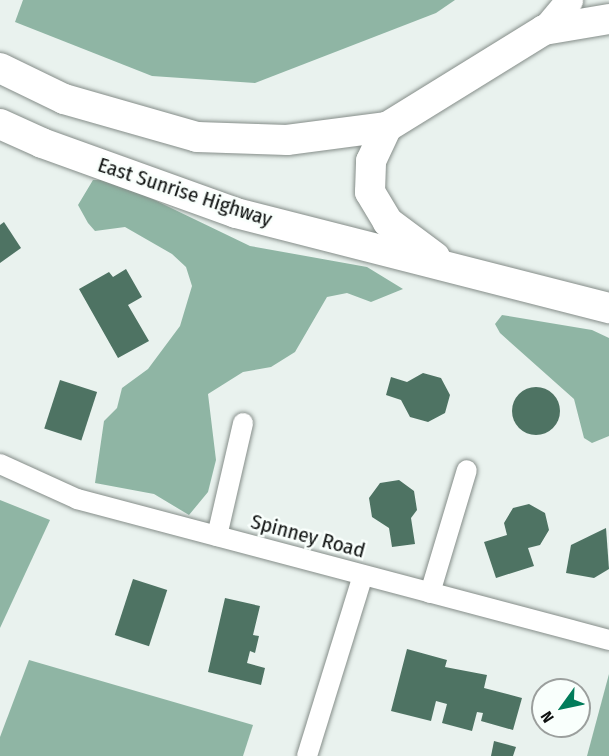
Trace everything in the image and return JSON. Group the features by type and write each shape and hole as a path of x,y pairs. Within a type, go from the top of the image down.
{"main road":[{"path":"0,68 64,99 197,137 287,140 387,127 544,30 569,0"},
{"path":"544,30 609,19"},
{"name":"East Sunrise Highway","path":"0,124 42,143 236,213 444,264 609,308"},
{"path":"387,127 371,161 370,192 388,222 444,264"}],"street":[{"path":"217,536 243,423"},
{"name":"Spinney Road","path":"0,464 77,499 609,640"},
{"path":"430,593 467,470"},
{"path":"307,756 363,575"}],"green space":[{"path":"23,0 455,0 436,13 255,83 152,76 15,22"},
{"path":"93,180 113,180 250,246 367,267 403,289 371,302 347,293 327,297 295,352 271,367 243,372 208,394 216,460 208,492 189,515 154,494 95,483 104,421 117,408 122,388 148,369 180,326 192,286 186,267 172,254 125,227 95,231 78,205"},
{"path":"502,315 592,330 609,338 609,436 592,443 584,438 574,399 500,333 495,324"},
{"path":"0,500 50,520 0,628"},
{"path":"29,660 253,725 243,756 0,756 0,737"},
{"path":"609,674 609,756 587,756"}],"building":[{"path":"4,222 21,248 0,263 0,225"},
{"path":"126,269 142,297 128,305 149,341 118,358 79,289 109,272 113,277"},
{"path":"423,373 441,378 450,395 445,413 428,422 410,417 401,400 386,395 391,377 407,382"},
{"path":"60,380 97,392 81,441 44,429"},
{"path":"531,387 541,387 556,397 560,411 559,420 550,431 541,435 531,435 516,425 512,416 512,406 522,391"},
{"path":"399,480 414,491 417,510 411,518 415,544 392,547 389,528 372,517 369,498 380,483"},
{"path":"529,504 545,513 549,530 540,545 528,548 534,566 496,578 484,542 507,535 504,523 513,508"},
{"path":"606,528 609,569 594,578 566,573 571,545"},
{"path":"133,579 167,590 149,646 115,635"},
{"path":"225,598 260,606 253,635 259,636 255,653 250,651 247,663 265,668 261,685 208,672"},
{"path":"407,649 447,660 445,667 487,675 484,688 522,698 513,730 481,721 483,713 477,712 472,731 442,723 447,704 436,701 431,721 391,711"},
{"path":"494,741 516,747 513,756 491,756"}]}
